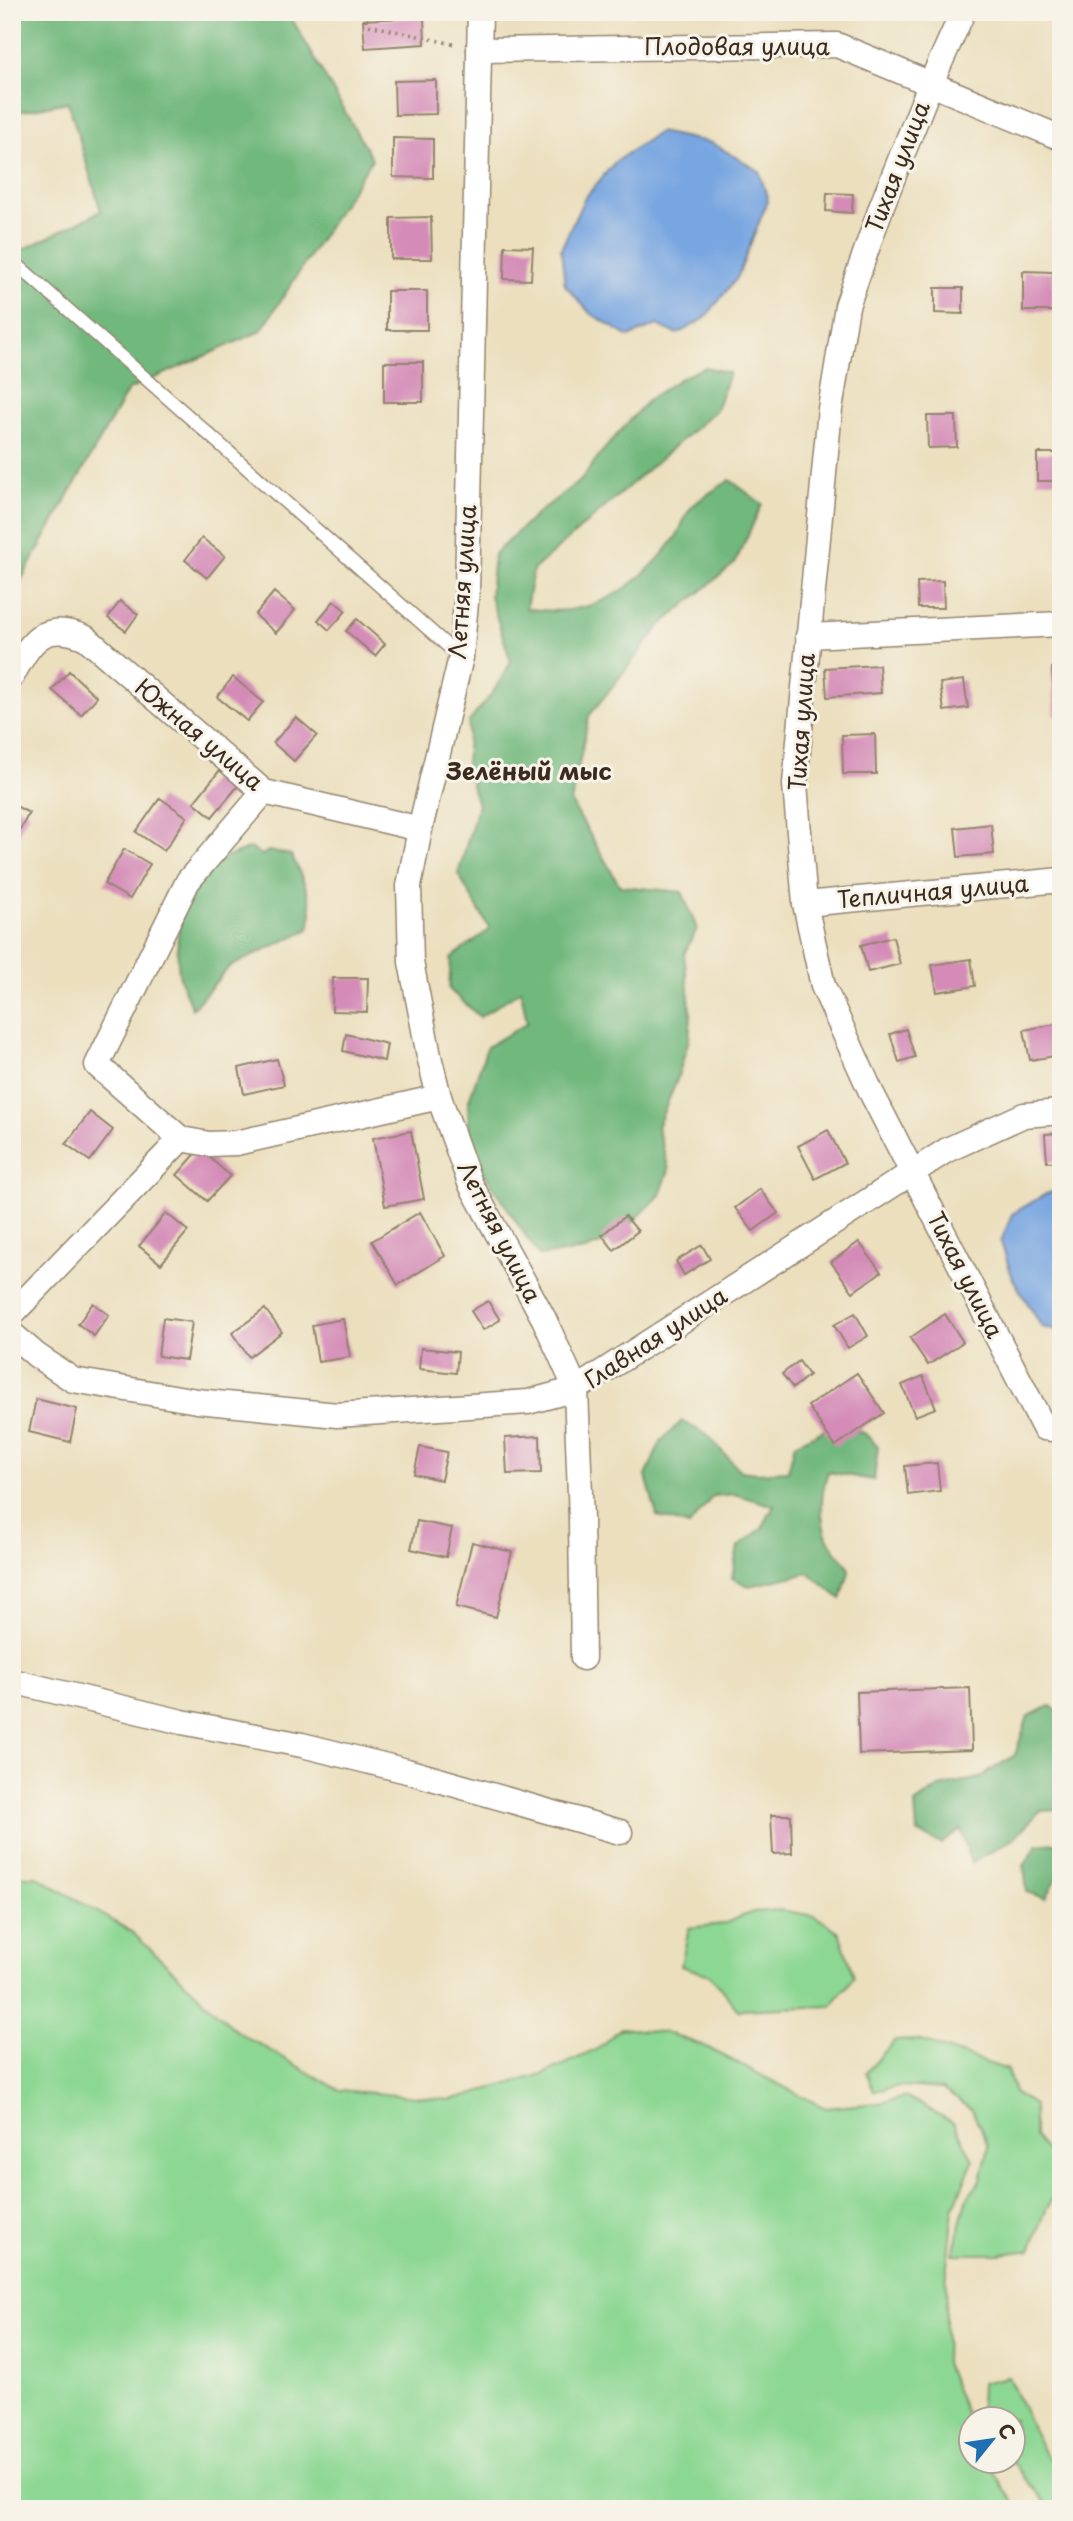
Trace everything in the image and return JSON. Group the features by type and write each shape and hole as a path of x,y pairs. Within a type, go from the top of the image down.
{"street":[{"name":"Летняя улица","path":"480,12 467,591 461,657 420,829 410,886 411,962 439,1097 470,1183 544,1319 576,1389 582,1520 583,1658"},
{"name":"Тихая улица","path":"962,12 882,205 847,306 830,409 795,783 805,904 823,986 872,1094 1044,1428 1061,1430"},
{"name":"Плодовая улица","path":"479,50 837,45 1061,138"},
{"path":"808,636 1061,624"},
{"name":"Южная улица","path":"12,676 30,644 47,632 69,631 86,638 264,792 420,829"},
{"path":"264,792 188,881 97,1065 181,1139 209,1144 236,1143 439,1097"},
{"name":"Тепличная улица","path":"805,904 1061,880"},
{"name":"Главная улица","path":"12,1334 73,1380 197,1401 337,1415 528,1402 576,1389 947,1150 1024,1115 1061,1112"},
{"path":"12,1314 181,1139"},
{"path":"12,1681 182,1722 315,1748 407,1771 620,1832"}],"lane":[{"path":"12,260 461,657"}],"path":[{"path":"364,12 369,25 479,50"}],"green space":[{"path":"12,12 288,12 372,159 261,331 128,390 12,596 12,255 101,211 68,102 12,113"},
{"path":"705,367 729,373 716,410 533,570 526,608 572,610 592,605 612,596 646,571 676,537 691,508 730,480 762,504 735,563 661,625 589,716 571,802 620,886 682,892 697,929 684,954 691,1015 689,1039 677,1080 657,1127 669,1170 660,1195 618,1237 585,1250 539,1256 470,1151 468,1103 487,1047 527,1023 521,990 480,1017 449,989 451,958 490,929 458,874 478,805 466,766 469,722 493,692 511,662 490,596 494,554 538,513 581,480 649,399 681,378"},
{"path":"250,848 262,855 268,851 291,855 309,900 309,929 229,967 192,1009 181,982 178,961 179,923 186,899 203,872"},
{"path":"682,1421 707,1435 740,1471 788,1471 795,1444 833,1425 864,1433 878,1446 874,1480 828,1472 826,1479 822,1496 824,1530 831,1545 850,1568 841,1599 809,1573 749,1586 732,1578 738,1547 762,1528 774,1506 734,1494 713,1496 689,1526 657,1516 646,1476 661,1441"},
{"path":"1051,1706 1061,1715 1061,1810 1040,1811 1013,1839 971,1863 961,1829 941,1844 917,1832 915,1804 939,1787 979,1778 1015,1755 1028,1716"},
{"path":"1056,1843 1060,1859 1059,1872 1046,1898 1027,1892 1024,1866 1037,1845"},
{"path":"12,1876 36,1876 132,1932 236,2031 339,2090 450,2100 543,2074 596,2050 621,2028 668,2033 704,2046 825,2108 879,2103 907,2097 954,2123 973,2160 953,2209 947,2265 945,2364 963,2406 958,2406 958,2476 996,2476 1018,2509 12,2509"},
{"path":"780,1910 815,1916 839,1932 854,1977 831,2006 738,2010 710,1975 681,1966 689,1928 723,1924 753,1912"},
{"path":"919,2040 1008,2070 1014,2092 1034,2105 1034,2136 1048,2153 1061,2177 1061,2184 1046,2210 1031,2250 1000,2254 953,2254 966,2200 981,2180 989,2146 972,2110 942,2089 899,2086 874,2091 866,2073 894,2041"},
{"path":"1008,2377 1022,2406 980,2406 981,2383"},
{"path":"1028,2419 1044,2453 1061,2471 1061,2509 1051,2509 1024,2476 1028,2476"}],"water":[{"path":"659,132 712,143 759,171 768,200 737,278 704,319 677,334 657,325 629,337 590,313 565,285 561,249 584,199 615,162"},
{"path":"1061,1189 1061,1331 1042,1327 1013,1279 1001,1242 1012,1214 1046,1194"}],"building":[{"path":"424,17 425,44 365,48 363,20"},
{"path":"436,80 436,114 395,115 394,81"},
{"path":"393,138 433,139 433,178 393,177"},
{"path":"827,193 853,194 852,213 826,211"},
{"path":"431,217 432,259 391,259 391,218"},
{"path":"505,246 533,247 531,280 504,279"},
{"path":"1023,271 1053,272 1053,311 1023,311"},
{"path":"935,288 963,288 963,314 935,313"},
{"path":"387,291 427,291 427,330 387,330"},
{"path":"384,362 423,362 423,402 384,402"},
{"path":"927,416 956,416 957,447 928,448"},
{"path":"1037,453 1061,453 1061,481 1037,481"},
{"path":"202,538 225,556 207,578 185,560"},
{"path":"943,581 944,608 918,608 917,582"},
{"path":"274,592 295,610 276,633 255,615"},
{"path":"120,601 138,614 126,631 108,618"},
{"path":"334,601 346,611 329,630 318,620"},
{"path":"357,619 385,644 375,656 346,631"},
{"path":"879,665 881,693 827,697 825,668"},
{"path":"1052,668 1061,668 1061,716 1055,716"},
{"path":"69,671 97,697 81,715 52,690"},
{"path":"233,677 263,702 247,721 217,697"},
{"path":"964,680 968,708 944,711 940,683"},
{"path":"296,717 317,735 294,761 273,743"},
{"path":"875,734 876,774 843,774 842,735"},
{"path":"220,770 238,786 212,817 194,802"},
{"path":"160,798 187,817 164,851 136,832"},
{"path":"12,804 29,813 12,845"},
{"path":"991,824 994,854 958,857 955,828"},
{"path":"124,849 150,864 130,899 104,884"},
{"path":"893,937 900,964 868,972 861,945"},
{"path":"971,959 975,986 937,992 932,965"},
{"path":"333,978 368,978 367,1012 332,1011"},
{"path":"1061,1023 1061,1055 1030,1060 1024,1030"},
{"path":"906,1029 915,1057 899,1062 890,1034"},
{"path":"346,1034 387,1044 384,1061 343,1051"},
{"path":"277,1059 284,1085 244,1094 239,1068"},
{"path":"90,1112 113,1130 90,1161 66,1144"},
{"path":"828,1130 845,1163 815,1179 798,1146"},
{"path":"411,1131 424,1199 385,1206 373,1138"},
{"path":"1061,1133 1061,1161 1047,1162 1045,1134"},
{"path":"200,1149 230,1176 207,1201 177,1175"},
{"path":"760,1189 778,1213 753,1231 735,1208"},
{"path":"420,1212 445,1256 398,1285 372,1241"},
{"path":"166,1213 188,1231 161,1264 139,1246"},
{"path":"625,1216 638,1231 614,1250 602,1235"},
{"path":"859,1242 881,1272 853,1292 831,1262"},
{"path":"702,1245 710,1259 684,1275 676,1261"},
{"path":"488,1301 500,1320 483,1330 471,1311"},
{"path":"93,1303 109,1315 94,1336 78,1324"},
{"path":"265,1309 282,1332 249,1357 232,1333"},
{"path":"855,1313 868,1336 848,1348 834,1325"},
{"path":"945,1314 963,1342 928,1365 910,1338"},
{"path":"163,1318 192,1322 186,1360 158,1356"},
{"path":"343,1319 350,1357 318,1362 312,1325"},
{"path":"421,1348 458,1352 456,1373 419,1369"},
{"path":"799,1361 809,1375 793,1388 782,1374"},
{"path":"857,1373 884,1413 835,1446 808,1406"},
{"path":"923,1376 936,1408 915,1416 902,1385"},
{"path":"36,1399 77,1409 70,1442 29,1432"},
{"path":"540,1436 541,1473 507,1474 505,1438"},
{"path":"420,1447 447,1452 441,1480 414,1474"},
{"path":"937,1463 940,1491 908,1495 905,1466"},
{"path":"417,1521 452,1528 446,1557 411,1549"},
{"path":"472,1542 512,1552 496,1617 456,1607"},
{"path":"970,1688 972,1750 859,1754 857,1692"},
{"path":"771,1815 791,1815 792,1853 773,1854"}],"district":[{"name":"Зелёный мыс","path":"529,772"}]}
